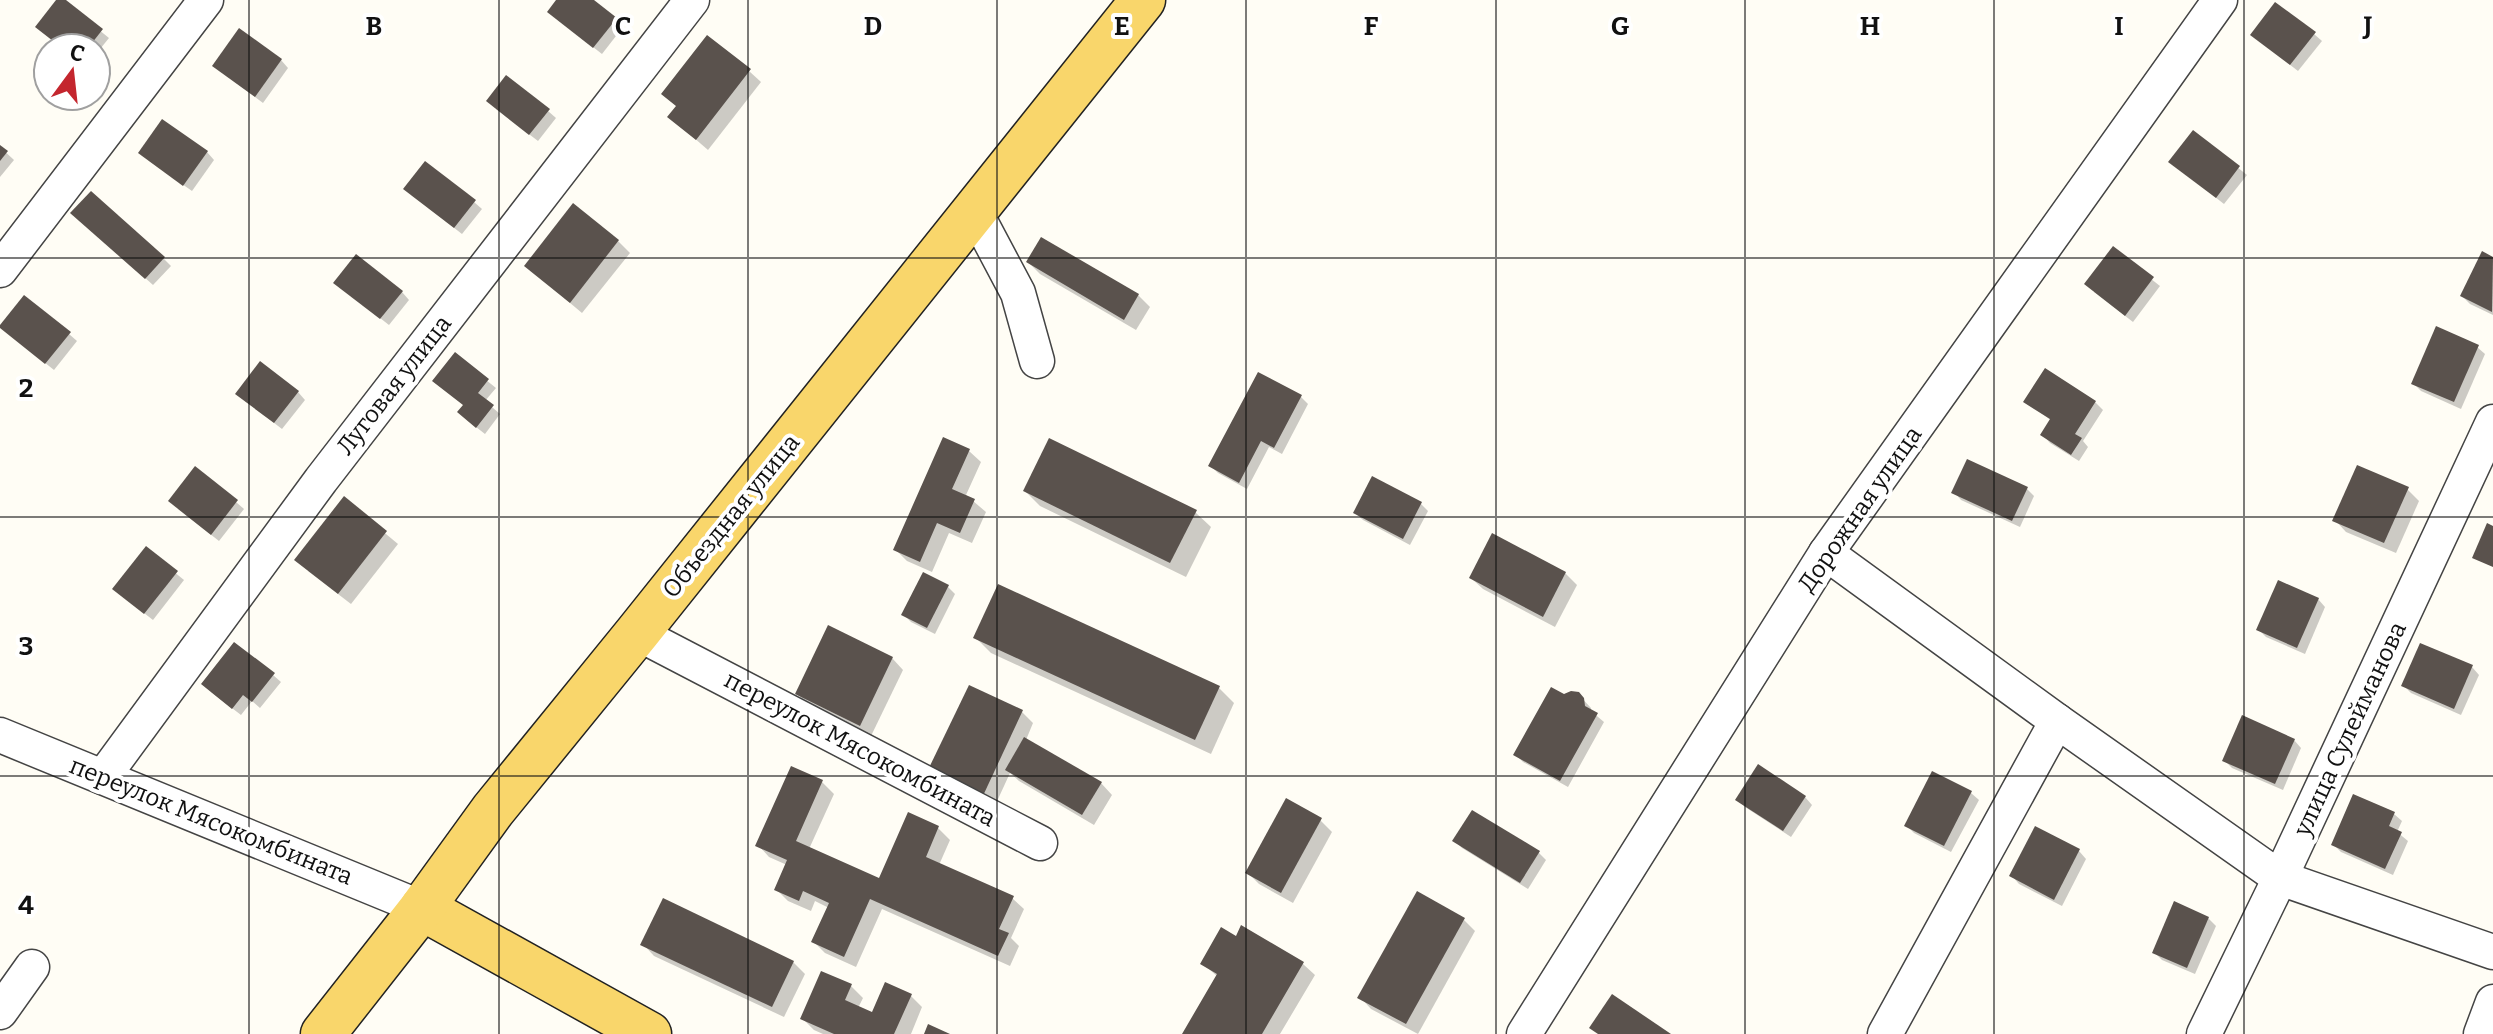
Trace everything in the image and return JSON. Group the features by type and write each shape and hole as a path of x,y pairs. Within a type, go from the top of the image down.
{"main road":[{"name":"Объездная улица","path":"323,1034 422,908 493,810 1143,0"},
{"path":"422,908 649,1034"}],"street":[{"path":"0,270 206,0"},
{"name":"Луговая улица","path":"103,777 321,480 692,0"},
{"name":"Дорожная улица","path":"1524,1034 1826,553 2220,0"},
{"path":"975,212 1018,293 1037,361"},
{"name":"улица Сулейманова","path":"2204,1034 2493,422"},
{"path":"1826,553 2280,878 2493,952"},
{"name":"переулок Мясокомбината","path":"637,633 1040,843"},
{"path":"1885,1034 2057,721"},
{"name":"переулок Мясокомбината","path":"0,735 422,908"},
{"path":"0,1012 32,967"},
{"path":"2481,1034 2493,1002"}],"building":[{"path":"56,0 66,0 103,29 101,32 41,32 35,27"},
{"path":"556,0 594,0 617,18 593,48 547,12"},
{"path":"2275,2 2316,32 2290,65 2250,35"},
{"path":"239,28 282,59 255,97 212,66"},
{"path":"707,35 751,69 696,140 667,117 676,106 661,94"},
{"path":"506,75 550,109 529,135 486,101"},
{"path":"162,119 208,151 183,186 138,153"},
{"path":"2193,130 2240,166 2216,198 2168,162"},
{"path":"0,145 8,151 0,161"},
{"path":"425,161 476,200 454,228 403,189"},
{"path":"91,191 165,257 145,279 70,213"},
{"path":"573,203 619,240 570,303 524,266"},
{"path":"1041,237 1139,294 1124,320 1026,262"},
{"path":"2113,246 2154,277 2125,316 2084,284"},
{"path":"2482,251 2493,257 2492,312 2460,296"},
{"path":"356,254 403,291 380,319 333,283"},
{"path":"24,295 71,332 45,364 0,328"},
{"path":"2436,326 2479,345 2454,402 2411,384"},
{"path":"455,352 489,379 478,393 494,405 476,428 457,412 463,405 432,381"},
{"path":"260,361 299,391 274,423 235,394"},
{"path":"2045,368 2096,401 2075,434 2082,438 2071,455 2040,435 2050,419 2023,402"},
{"path":"1258,372 1302,395 1274,448 1261,441 1239,483 1208,466"},
{"path":"943,437 970,449 952,489 975,499 960,533 937,523 920,562 893,550"},
{"path":"1049,438 1197,510 1170,563 1023,491"},
{"path":"1967,459 2028,487 2012,521 1951,493"},
{"path":"2357,465 2409,487 2384,543 2332,521"},
{"path":"195,466 238,500 211,535 168,501"},
{"path":"1372,476 1422,502 1403,539 1353,513"},
{"path":"344,496 387,531 338,594 294,560"},
{"path":"2487,523 2493,526 2493,567 2472,558"},
{"path":"1492,533 1566,572 1543,617 1469,578"},
{"path":"146,546 178,571 144,614 112,589"},
{"path":"923,572 949,585 927,628 901,615"},
{"path":"2278,580 2319,598 2297,648 2256,630"},
{"path":"998,584 1220,686 1195,740 973,638"},
{"path":"828,625 893,657 860,726 795,694"},
{"path":"234,642 275,673 252,702 243,695 232,709 201,684"},
{"path":"2420,643 2473,665 2454,709 2401,686"},
{"path":"969,685 1023,710 981,800 926,774"},
{"path":"1551,687 1564,694 1579,692 1585,706 1598,713 1560,781 1513,755"},
{"path":"2242,715 2295,739 2275,784 2222,761"},
{"path":"1024,737 1102,782 1082,815 1005,770"},
{"path":"1758,764 1806,796 1783,831 1735,800"},
{"path":"791,766 823,780 796,841 879,878 908,812 939,826 926,857 1014,896 999,929 1009,933 998,956 870,899 844,957 811,942 829,903 803,891 799,901 774,890 787,860 755,846"},
{"path":"1932,771 1972,791 1944,846 1904,826"},
{"path":"2353,794 2395,812 2389,826 2402,832 2385,869 2331,845"},
{"path":"1286,798 1322,818 1281,893 1245,873"},
{"path":"1472,810 1540,851 1520,883 1452,841"},
{"path":"2035,826 2080,849 2054,900 2009,876"},
{"path":"1417,891 1465,918 1406,1024 1357,998"},
{"path":"663,898 794,961 772,1007 640,945"},
{"path":"2174,901 2209,917 2187,968 2152,953"},
{"path":"1241,925 1304,962 1262,1034 1182,1034 1217,974 1200,964 1221,927 1236,936"},
{"path":"821,971 852,984 845,1000 872,1012 885,982 912,994 894,1034 834,1034 800,1019"},
{"path":"1612,994 1671,1034 1598,1034 1589,1028"},
{"path":"928,1024 950,1034 924,1034"}]}
